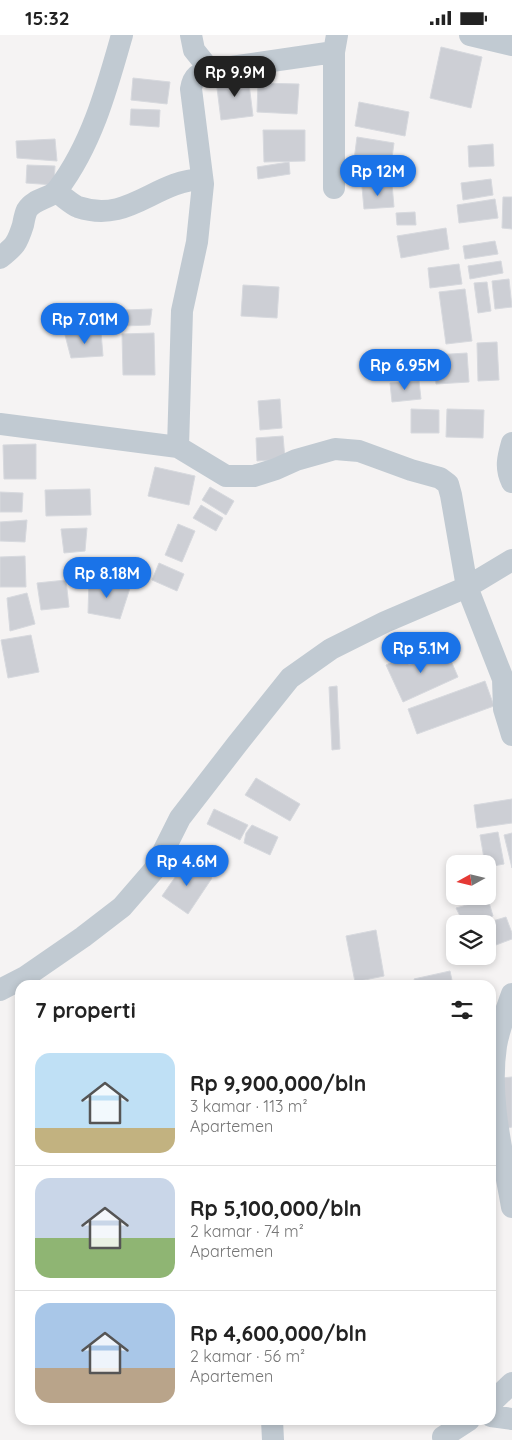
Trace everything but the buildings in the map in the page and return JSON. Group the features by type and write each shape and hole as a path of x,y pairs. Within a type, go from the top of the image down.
{"street":[{"path":"0,258 12,249 19,239 28,210 39,199 56,192 70,172 98,113 122,35"},
{"path":"191,35 194,51 210,70"},
{"path":"470,35 512,45"},
{"path":"178,447 182,311 197,242 202,179 191,89 192,81 196,75 210,70 335,43 334,189"},
{"path":"56,192 77,207 106,212 126,208 166,187 188,180 202,179"},
{"path":"0,424 178,447 226,476 254,476 296,460 336,449 359,451 440,478 448,484 451,495 467,587 503,679 504,709 512,735"},
{"path":"512,443 507,465 508,474 512,482"},
{"path":"19,980 84,937 122,907 154,870 180,818 290,678 331,649 386,622 467,587 512,560"},
{"path":"0,990 15,982"},
{"path":"496,1045 512,994"},
{"path":"496,1101 512,1207"},
{"path":"496,1398 512,1383"},
{"path":"496,1417 512,1419"},
{"path":"272,1425 273,1440"},
{"path":"443,1437 461,1425"}]}
